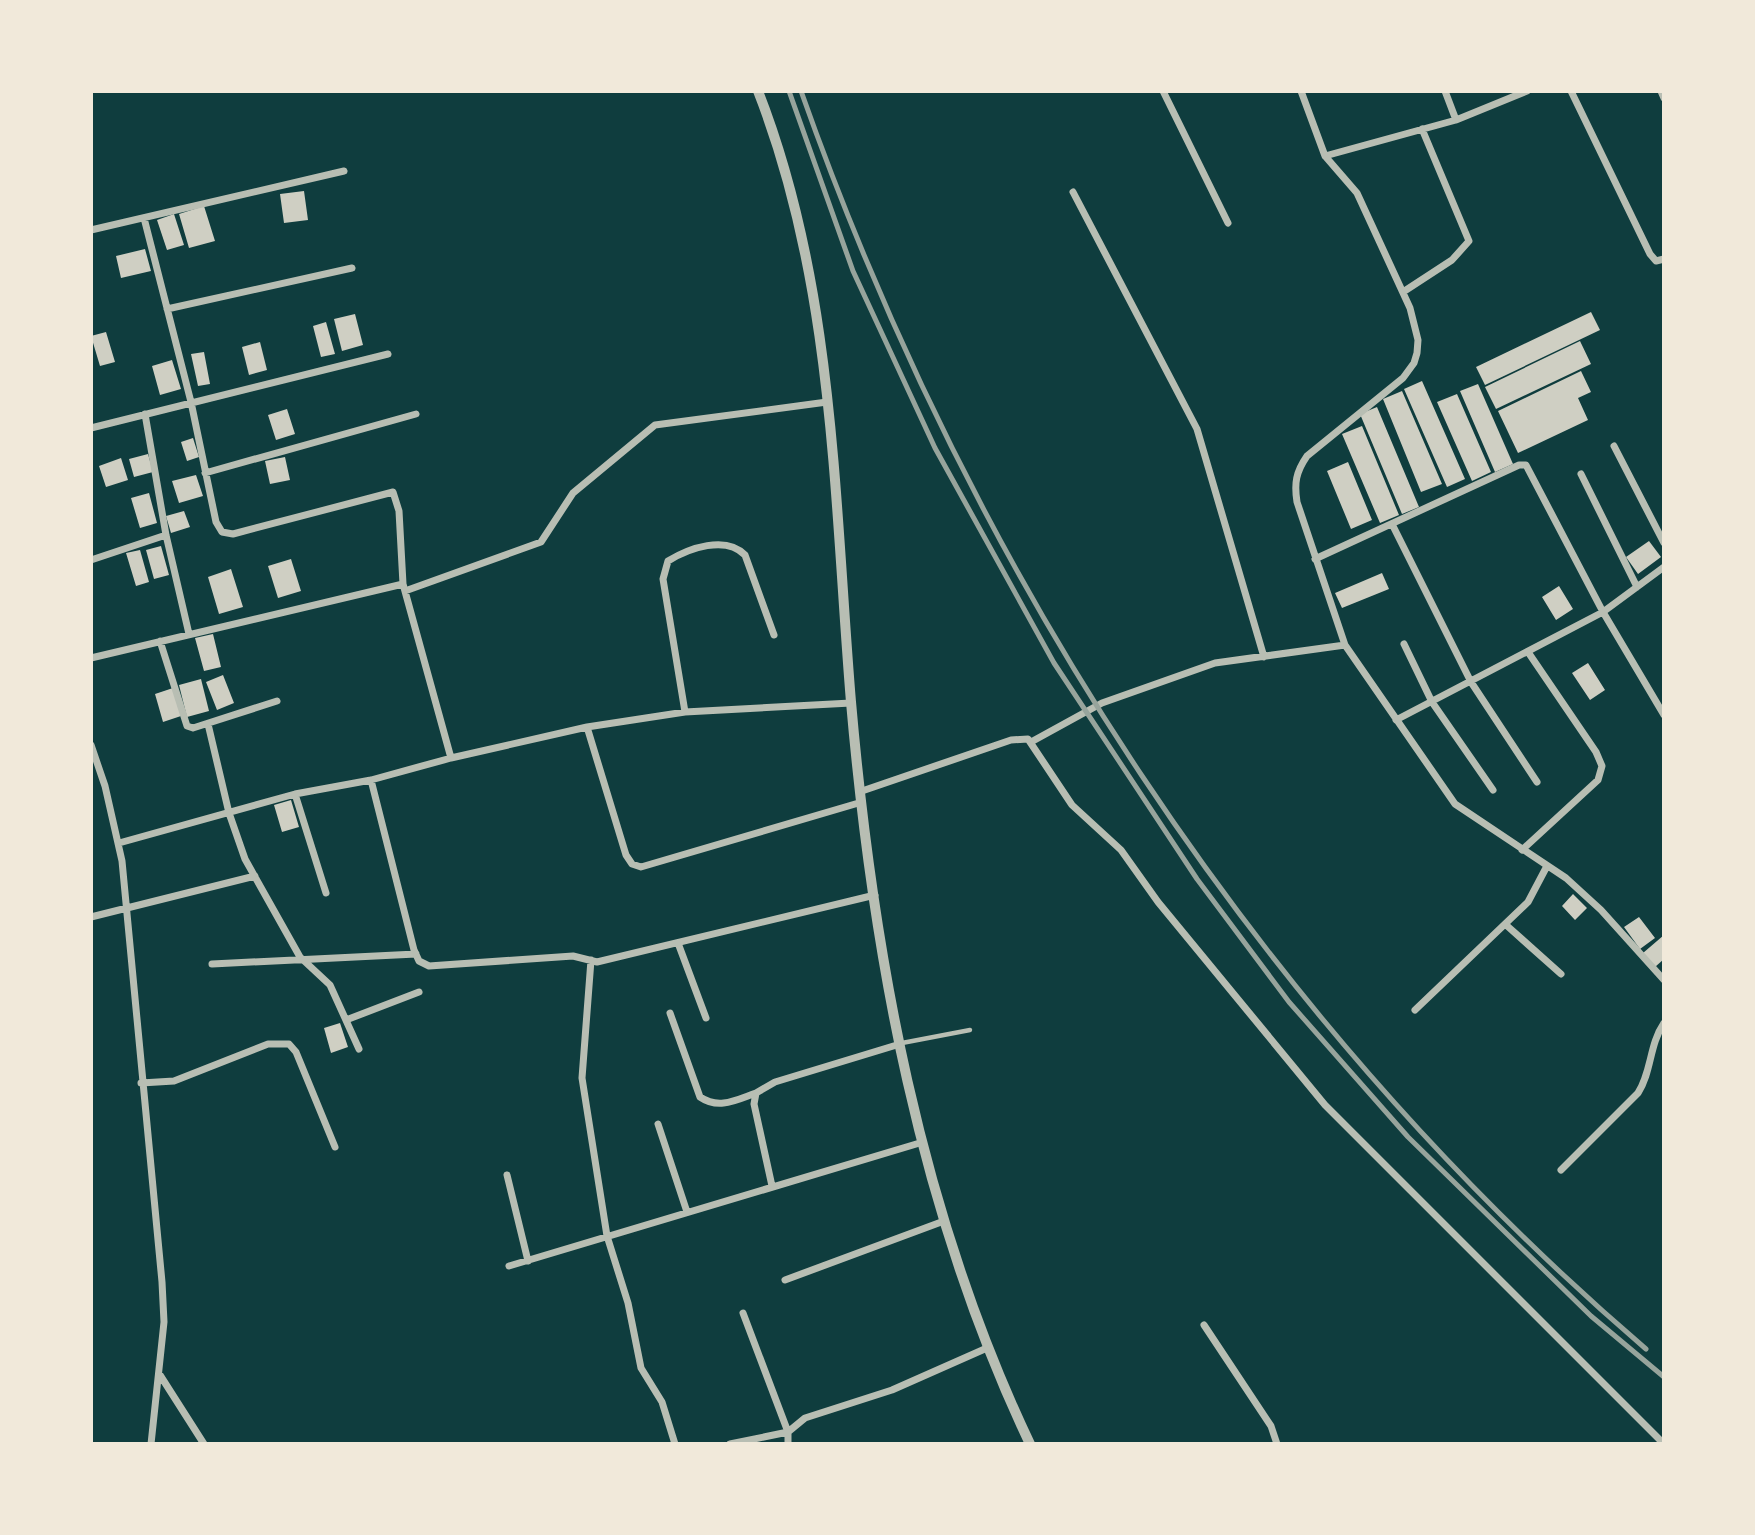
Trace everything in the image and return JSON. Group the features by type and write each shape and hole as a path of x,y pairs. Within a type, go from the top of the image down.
{"street":[{"path":"758,91 778,141 803,234 835,454 851,703 862,796 900,1044 944,1221 986,1348 1030,1444"},
{"path":"1163,91 1228,223"},
{"path":"1301,91 1325,156 1357,192 1403,292 1418,340 1414,363 1403,378 1307,456 1298,468 1294,483 1297,502 1345,645 1455,804 1583,892 1664,980"},
{"path":"1445,91 1456,120"},
{"path":"1325,156 1456,120 1527,91"},
{"path":"1572,91 1650,254 1656,261 1664,259"},
{"path":"1661,91 1664,98"},
{"path":"1403,292 1452,260 1469,241 1422,129"},
{"path":"91,230 344,171"},
{"path":"1073,192 1197,429 1264,657"},
{"path":"144,218 191,402 216,522 222,532 233,534 393,492 399,511 404,588 451,758"},
{"path":"167,309 352,268"},
{"path":"91,428 388,354"},
{"path":"91,658 404,588 541,542 573,493 655,425 827,402"},
{"path":"145,414 166,535 189,634"},
{"path":"205,473 416,414"},
{"path":"1614,446 1664,543"},
{"path":"1315,559 1519,465 1526,465 1603,612 1664,715"},
{"path":"1581,474 1637,587"},
{"path":"1392,524 1471,682 1537,782"},
{"path":"91,560 166,535"},
{"path":"685,712 663,579 668,561 718,544 729,543 738,548 746,555 774,635"},
{"path":"1396,720 1603,612 1664,567"},
{"path":"160,641 185,722 193,728 276,701"},
{"path":"1404,644 1432,702 1493,790"},
{"path":"1031,742 1102,703 1215,663 1345,645"},
{"path":"1522,850 1598,780 1602,766 1596,752 1528,652"},
{"path":"119,843 295,794 370,780 451,758 587,727 685,712 851,703"},
{"path":"208,724 238,844 300,957 330,985 359,1049"},
{"path":"587,727 626,855 632,864 642,867 862,796 1011,740 1021,737 1031,742 1072,805 1121,850 1158,902 1325,1105 1664,1444"},
{"path":"91,745 105,786 119,843 162,1282 164,1322 151,1444"},
{"path":"370,780 416,954 419,961 429,966 573,956 597,962 875,894"},
{"path":"295,794 326,893"},
{"path":"1415,1010 1536,893 1547,866"},
{"path":"91,917 255,876"},
{"path":"1505,924 1561,974"},
{"path":"678,943 706,1018"},
{"path":"212,964 300,957 416,954"},
{"path":"591,960 582,1078 607,1236 628,1303 641,1368 662,1402 676,1444"},
{"path":"346,1020 419,992"},
{"path":"670,1013 699,1097 710,1104 724,1104 756,1093 775,1082 900,1044"},
{"path":"1561,1170 1638,1094 1645,1082 1654,1037 1664,1023"},
{"path":"141,1083 174,1081 268,1045 289,1044 296,1052 335,1147"},
{"path":"756,1093 754,1104 772,1186"},
{"path":"658,1124 687,1212"},
{"path":"509,1266 923,1142"},
{"path":"507,1175 527,1261"},
{"path":"785,1280 944,1221"},
{"path":"743,1313 788,1432 788,1444"},
{"path":"1204,1325 1270,1426 1277,1444"},
{"path":"730,1444 788,1432 805,1418 892,1390 986,1348"},
{"path":"159,1374 204,1444"}],"lane":[{"path":"900,1044 970,1030"}],"building":[{"path":"304,191 308,220 284,223 280,194"},
{"path":"204,206 215,241 189,248 179,214"},
{"path":"174,214 184,245 167,250 157,220"},
{"path":"145,249 151,271 121,278 116,256"},
{"path":"1591,312 1600,330 1485,385 1476,367"},
{"path":"355,314 363,345 342,351 334,319"},
{"path":"326,322 335,354 321,357 313,326"},
{"path":"106,332 115,362 100,366 91,336"},
{"path":"1580,341 1591,364 1496,409 1485,387"},
{"path":"260,342 267,370 249,375 242,347"},
{"path":"204,352 210,384 198,386 191,354"},
{"path":"172,360 181,389 160,395 152,366"},
{"path":"1581,371 1591,392 1578,398 1588,420 1518,453 1498,411"},
{"path":"1422,381 1465,479 1447,487 1404,389"},
{"path":"1478,384 1513,464 1495,472 1460,391"},
{"path":"1402,391 1442,484 1421,492 1383,399"},
{"path":"1457,394 1491,472 1472,481 1437,402"},
{"path":"1377,407 1419,507 1402,514 1360,414"},
{"path":"287,409 295,434 276,440 268,415"},
{"path":"1362,426 1399,515 1380,523 1342,434"},
{"path":"193,438 199,457 187,461 181,442"},
{"path":"148,454 153,472 134,477 129,459"},
{"path":"285,457 290,480 270,484 265,461"},
{"path":"121,458 128,480 106,487 99,466"},
{"path":"1348,462 1372,520 1351,529 1327,471"},
{"path":"196,475 203,496 179,503 172,481"},
{"path":"149,493 157,523 140,528 131,498"},
{"path":"184,511 190,527 171,533 166,516"},
{"path":"1649,541 1661,557 1638,574 1626,557"},
{"path":"161,546 169,575 154,579 146,550"},
{"path":"140,550 149,582 136,586 126,553"},
{"path":"291,559 301,591 278,598 268,566"},
{"path":"231,569 243,607 219,614 208,577"},
{"path":"1382,573 1389,589 1342,608 1335,593"},
{"path":"1559,586 1573,609 1556,620 1542,597"},
{"path":"213,634 221,667 204,671 195,638"},
{"path":"1588,663 1605,690 1590,700 1572,673"},
{"path":"223,675 234,703 217,710 206,682"},
{"path":"201,679 209,711 187,717 179,685"},
{"path":"173,688 181,716 163,722 155,694"},
{"path":"291,800 299,827 282,832 274,805"},
{"path":"1573,894 1587,908 1575,920 1562,906"},
{"path":"1639,917 1655,938 1640,949 1624,927"},
{"path":"1664,935 1664,959 1655,967 1643,953"},
{"path":"340,1023 348,1047 331,1053 324,1028"}],"railway":[{"path":"789,91 853,271 935,448 1054,663 1197,879 1289,1002 1408,1137 1591,1316 1664,1377"},
{"path":"801,91 870,269 950,444 1041,613 1142,776 1253,931 1374,1080 1505,1219 1646,1349"}]}
